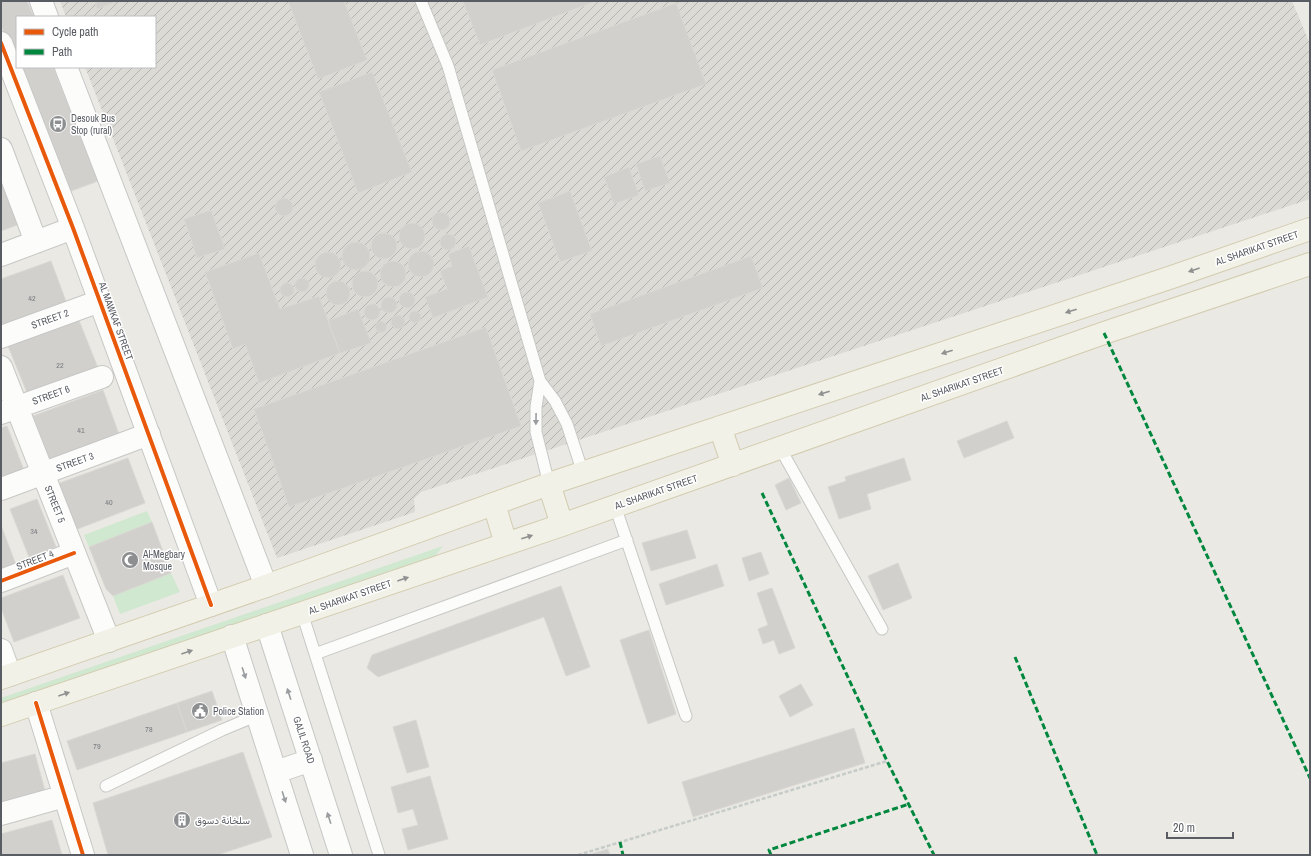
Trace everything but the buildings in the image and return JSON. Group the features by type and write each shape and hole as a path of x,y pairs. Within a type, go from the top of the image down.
{"main road":[{"name":"AL SHARIKAT STREET","path":"6,677 266,586 549,484 1172,277 1310,229"},
{"name":"AL SHARIKAT STREET","path":"1,715 562,525 1104,333 1310,264"},
{"path":"720,427 733,465"},
{"path":"549,484 562,525"},
{"path":"494,504 506,544"}],"street":[{"path":"41,1 47,16"},
{"name":"AL MAWKAF STREET","path":"1,43 73,228 211,605"},
{"path":"66,68 266,586"},
{"path":"1,149 36,242"},
{"path":"1,254 73,228"},
{"name":"STREET 2","path":"1,337 100,301"},
{"name":"STREET 5","path":"1,367 9,410 43,474 109,641"},
{"name":"STREET 6","path":"9,410 102,377"},
{"name":"STREET 3","path":"1,489 149,434"},
{"name":"STREET 4","path":"1,581 74,553"},
{"name":"GALIL ROAD","path":"267,625 341,855"},
{"path":"232,636 302,855"},
{"path":"1,650 6,677"},
{"path":"36,703 83,855"},
{"path":"276,772 311,760"},
{"path":"1,814 65,796"}],"lane":[{"path":"421,1 448,66 540,381 555,401 568,424 583,473"},
{"path":"540,381 536,407 536,432 549,484"},
{"path":"780,448 882,629"},
{"path":"615,506 686,716"},
{"path":"315,654 627,540"},
{"path":"302,613 379,855"},
{"path":"106,786 222,730 258,715"}],"path":[{"path":"578,855 887,761"}],"shaded area":[{"path":"60,1 1292,1 1310,44 1310,199 421,492 414,499 415,512 277,558 85,68 156,68 156,16 66,16"}],"green space":[{"path":"147,511 152,522 89,547 84,535"},
{"path":"443,546 435,556 1,705 1,698"},
{"path":"171,573 180,592 120,614 113,596"}],"marked path":[{"path":"1104,333 1310,778"},
{"path":"762,493 887,761 934,855"},
{"path":"1015,657 1097,855"},
{"path":"771,855 769,850 909,804"},
{"path":"620,842 623,855"}],"cycle path":[{"path":"1,43 73,228 211,605"},
{"path":"1,581 74,553"},
{"path":"36,703 83,855"}],"place":[{"name":"Desouk Bus Stop (rural)","path":"58,124"},
{"name":"Al-Megbary Mosque","path":"130,560"},
{"name":"Police Station","path":"200,711"},
{"name":"سلخانة دسوق","path":"182,820"}]}
